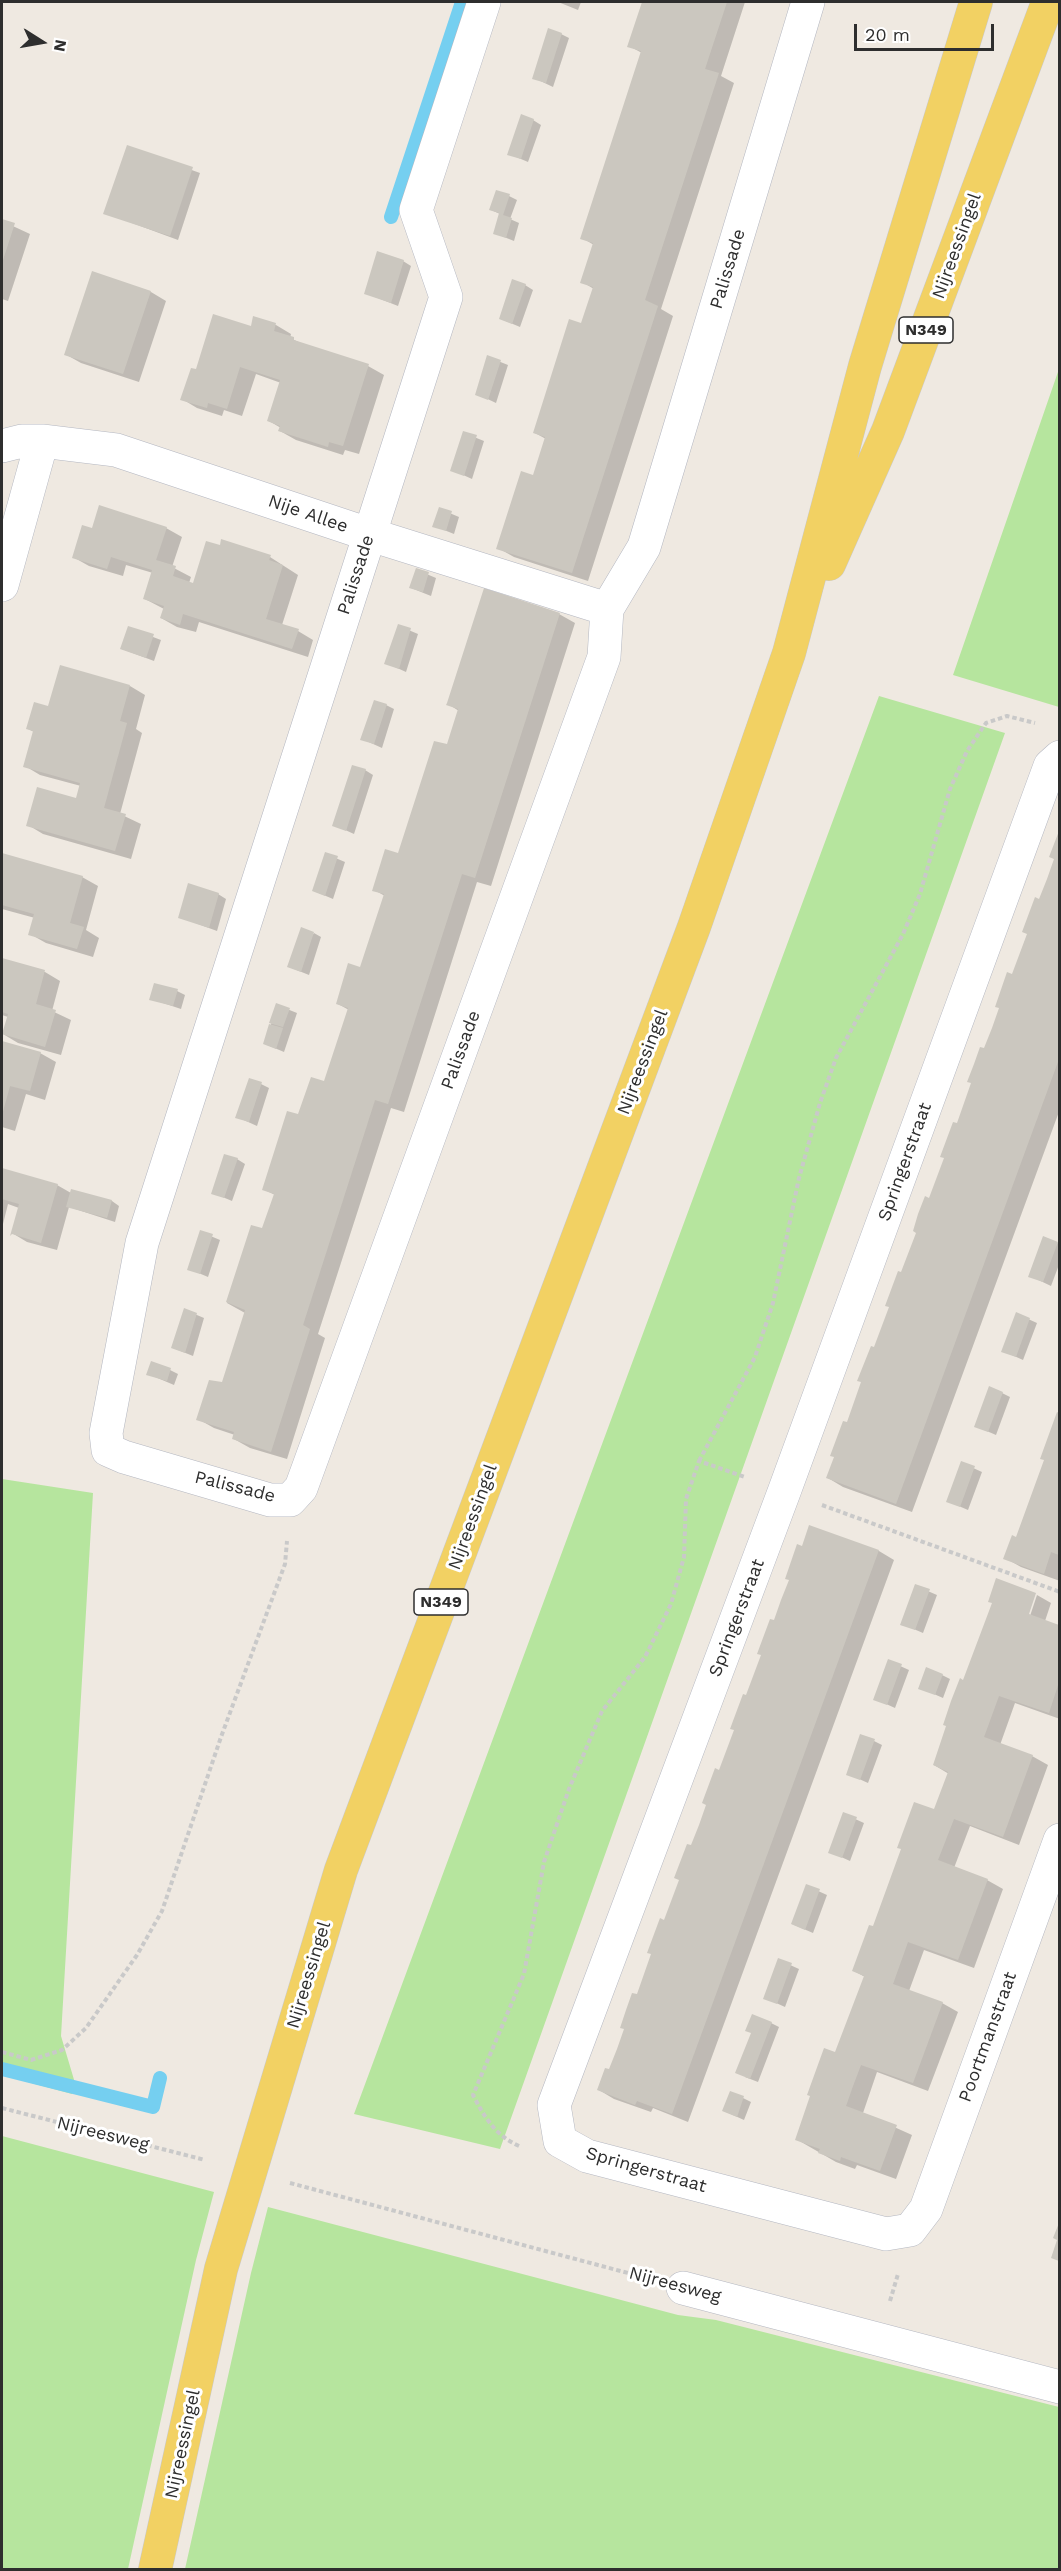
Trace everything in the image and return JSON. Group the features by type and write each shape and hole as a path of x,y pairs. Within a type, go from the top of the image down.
{"main road":[{"name":"Nijreessingel","path":"155,2570 221,2269 341,1870 694,927 789,653 865,366 976,2"},
{"name":"Nijreessingel","path":"789,653 888,431 1048,2"}],"street":[{"name":"Palissade","path":"484,2 416,210 446,297 142,1243 106,1433 108,1450 124,1457 270,1500 290,1500 301,1488 604,657 607,609 644,547 808,2"},
{"name":"Nije Allee","path":"2,446 22,441 42,441 116,450 369,534 607,609"},
{"path":"2,585 42,441"},
{"name":"Springerstraat","path":"898,2232 587,2156 560,2140 554,2105 784,1492 1050,766 1059,756"},
{"name":"Poortmanstraat","path":"898,2232 926,2209 1059,1840"},
{"name":"Nijreesweg","path":"683,2288 1059,2387"}],"path":[{"path":"560,2140 528,2150 503,2139 486,2119 473,2095 524,1974 544,1862 569,1789 602,1711 645,1657 672,1604 684,1557 686,1499 699,1461 755,1357 773,1303 800,1178 820,1103 836,1058 907,924 920,894 954,779 967,752 986,723 1007,716 1041,725"},
{"path":"699,1461 1059,1592"},
{"path":"2,2052 31,2060 62,2050 86,2028 137,1955 162,1911 221,1737 285,1563 290,1500"},
{"name":"Nijreesweg","path":"2,2108 204,2160"},
{"name":"Nijreesweg","path":"290,2183 683,2288"},
{"path":"879,2339 902,2258 898,2232"}],"green space":[{"path":"1059,369 1060,707 953,675"},
{"path":"879,696 1005,733 500,2149 354,2114"},
{"path":"2,1479 93,1493 61,2036 75,2083 72,2094 2,2075"},
{"path":"2,2136 214,2192 196,2260 128,2569 2,2569"},
{"path":"268,2207 678,2315 716,2320 1059,2407 1059,2569 185,2569 251,2273"}],"building":[{"path":"642,2 727,2 705,69 719,73 645,300 658,306 572,573 496,549 521,471 533,475 545,437 533,433 569,319 581,323 593,287 580,283 593,243 580,239 641,51 627,47"},
{"path":"548,28 562,33 546,83 532,79"},
{"path":"521,114 534,119 521,159 507,155"},
{"path":"127,145 193,167 170,236 103,214"},
{"path":"496,190 510,194 503,215 512,218 506,238 493,234 499,213 489,210"},
{"path":"2,219 15,223 2,263"},
{"path":"377,251 404,260 391,303 364,294"},
{"path":"92,271 151,291 123,374 64,355"},
{"path":"512,279 526,284 512,324 499,319"},
{"path":"213,314 251,326 253,316 276,323 274,331 294,337 294,340 369,364 343,446 329,442 328,447 278,431 280,426 267,421 280,380 240,367 227,409 208,403 207,408 180,400 191,368 196,369"},
{"path":"487,355 501,360 488,400 475,395"},
{"path":"463,431 477,435 464,476 450,471"},
{"path":"99,505 167,527 156,560 176,566 173,576 193,583 206,541 220,545 221,539 271,555 269,560 283,565 266,619 299,629 292,649 183,614 180,625 160,618 164,606 143,599 152,570 111,557 107,569 72,558 82,525 92,528"},
{"path":"439,507 452,511 446,531 432,527"},
{"path":"416,568 429,572 423,592 409,588"},
{"path":"484,588 560,613 475,878 462,874 388,1104 375,1100 303,1325 310,1329 271,1452 232,1439 234,1432 196,1420 209,1380 222,1382 245,1310 226,1302 251,1225 262,1228 274,1194 262,1190 287,1111 298,1114 311,1077 324,1081 348,1008 336,1004 348,963 360,967 384,894 372,891 385,849 398,853 434,741 447,744 458,709 446,705"},
{"path":"398,624 411,628 399,669 384,664"},
{"path":"128,626 154,634 146,658 120,649"},
{"path":"60,665 130,685 120,721 127,723 104,808 126,814 115,851 26,826 37,787 76,798 80,783 23,767 33,731 26,729 34,702 48,706"},
{"path":"374,700 387,704 374,744 360,740"},
{"path":"352,765 366,769 346,831 332,826"},
{"path":"1059,831 1059,1059 896,1504 826,1478 834,1457 830,1456 843,1421 847,1422 861,1382 857,1381 871,1346 874,1347 889,1307 885,1306 916,1233 913,1231 925,1196 929,1198 944,1158 940,1157 953,1122 957,1123 971,1083 967,1082 980,1047 984,1048 992,1028 999,1008 995,1007 1007,972 1012,974 1027,934 1022,932 1035,897 1039,899 1047,879 1054,859 1049,857"},
{"path":"325,852 338,856 325,896 312,891"},
{"path":"2,853 83,876 70,923 84,927 77,949 28,935 34,914 2,905"},
{"path":"188,883 219,893 209,928 178,918"},
{"path":"301,927 314,932 301,972 287,967"},
{"path":"2,958 45,970 36,1004 56,1010 45,1047 2,1034 8,1014 2,1012"},
{"path":"154,983 178,989 173,1006 149,1000"},
{"path":"276,1003 290,1008 283,1027 269,1023"},
{"path":"269,1024 283,1028 276,1049 263,1044"},
{"path":"2,1041 41,1052 30,1091 10,1086 2,1115"},
{"path":"249,1078 262,1082 249,1122 235,1118"},
{"path":"224,1154 238,1158 224,1198 211,1194"},
{"path":"2,1168 58,1184 41,1243 12,1234 10,1236 19,1204 2,1199"},
{"path":"71,1189 112,1200 107,1218 66,1207"},
{"path":"200,1230 213,1234 200,1274 187,1270"},
{"path":"1043,1236 1058,1242 1043,1282 1028,1277"},
{"path":"184,1308 197,1313 185,1353 171,1348"},
{"path":"1016,1312 1030,1318 1016,1357 1001,1352"},
{"path":"151,1361 171,1368 167,1381 146,1375"},
{"path":"989,1386 1003,1392 988,1432 974,1427"},
{"path":"1057,1412 1059,1413 1059,1555 1051,1552 1044,1574 1003,1559 1012,1535 1016,1537 1044,1460 1040,1459"},
{"path":"961,1461 975,1466 960,1507 946,1502"},
{"path":"809,1525 879,1550 672,2114 637,2101 635,2105 597,2090 605,2068 609,2069 617,2049 624,2029 620,2028 632,1993 637,1994 651,1954 647,1953 660,1918 664,1920 679,1880 674,1878 687,1844 691,1845 699,1825 706,1805 702,1803 715,1768 719,1770 734,1730 730,1729 761,1655 757,1654 770,1619 774,1620 789,1580 785,1579 797,1544 802,1546"},
{"path":"996,1578 1036,1593 1029,1614 1059,1625 1059,1682 1049,1713 999,1696 984,1737 1033,1755 1003,1837 954,1819 938,1860 988,1879 958,1960 908,1942 893,1984 943,2002 913,2083 861,2065 853,2086 846,2106 897,2125 880,2171 841,2157 840,2161 818,2153 820,2149 795,2140 810,2096 807,2095 824,2048 835,2052 864,1976 852,1971 869,1925 873,1926 901,1849 897,1848 914,1802 934,1809 948,1772 933,1765 946,1726 943,1725 951,1701 960,1678 963,1680 992,1603 988,1602"},
{"path":"915,1584 930,1589 915,1630 900,1625"},
{"path":"888,1659 902,1664 887,1705 873,1700"},
{"path":"926,1667 943,1674 935,1695 918,1689"},
{"path":"860,1734 875,1739 860,1780 846,1775"},
{"path":"843,1812 857,1817 842,1858 828,1853"},
{"path":"806,1884 820,1889 805,1930 791,1924"},
{"path":"778,1958 792,1963 777,2004 763,1999"},
{"path":"752,2014 772,2022 750,2079 735,2073 751,2033 745,2031"},
{"path":"730,2091 744,2096 737,2117 722,2111"},
{"path":"1059,2223 1059,2261 1051,2258 1057,2240 1053,2238"}],"waterway":[{"path":"391,217 462,2"},
{"path":"2,2069 153,2107 160,2078"}]}
